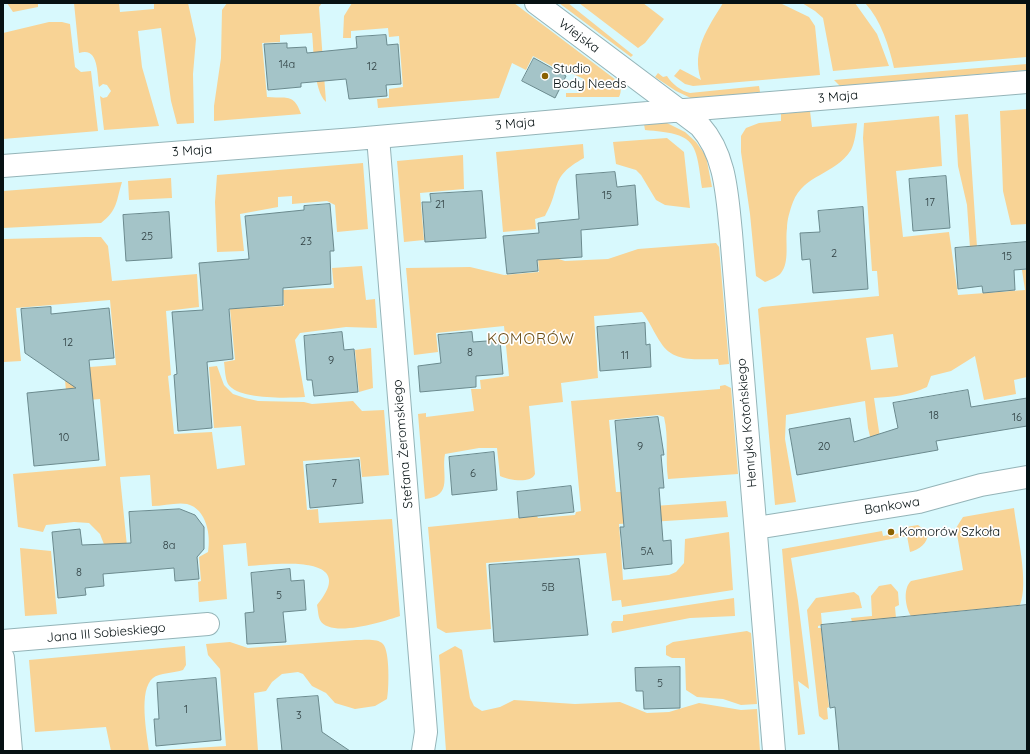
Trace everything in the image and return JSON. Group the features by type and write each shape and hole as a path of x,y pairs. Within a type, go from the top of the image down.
{"street":[{"name":"Wiejska","path":"536,3 681,111"},
{"name":"3 Maja","path":"3,166 378,137 1027,82"},
{"name":"Henryka Kotońskiego","path":"681,111 700,126 710,139 719,156 724,176 731,233 774,751"},
{"name":"Stefana Żeromskiego","path":"378,137 426,732 423,751"},
{"name":"Bankowa","path":"756,528 919,502 981,485 1027,477"},
{"name":"Jana III Sobieskiego","path":"3,641 208,624"},
{"path":"3,658 11,751"}],"shaded area":[{"path":"7,3 38,3 38,7 13,12"},
{"path":"74,3 119,3 120,12 154,9 154,3 188,3 196,39 193,74 194,123 177,124 171,101 161,28 138,31 142,67 159,126 104,130 100,96 103,98 107,97 111,91 107,85 103,84 99,87 94,57 86,52 79,53"},
{"path":"227,3 322,3 319,7 326,102 322,96 316,79 312,33 280,35 280,42 262,43 267,97 284,97 292,99 301,114 214,121 214,106 221,58 222,10"},
{"path":"352,3 514,3 616,80 620,86 620,95 619,97 566,97 566,93 582,93 584,79 560,68 559,70 533,56 526,70 512,63 499,98 378,108 377,99 389,98 389,89 403,87 399,36 389,37 388,28 351,31 351,38 343,38 344,16"},
{"path":"559,3 568,3 633,55 631,57"},
{"path":"579,3 643,3 664,19 645,43 638,48"},
{"path":"723,3 780,3 809,17 815,26 820,75 693,86 685,84 674,76 680,69 701,80 698,69 700,49 707,30"},
{"path":"802,3 855,3 877,34 889,66 833,71 823,18"},
{"path":"865,3 1027,3 1027,57 894,68 890,51 880,25 876,17"},
{"path":"49,22 62,22 70,24 75,67 81,72 91,71 98,131 3,139 3,33"},
{"path":"1027,64 1027,70 840,86 834,80"},
{"path":"658,73 663,77 667,76 677,87 690,93 759,86 760,92 695,100 676,91 655,77"},
{"path":"1027,109 1027,224 1011,225 1003,191 1000,111"},
{"path":"810,111 812,127 857,123 854,140 851,150 837,165 812,180 798,193 793,202 788,218 784,268 778,276 765,282 756,276 750,214 741,152 741,136 746,128 759,123 781,121 781,114"},
{"path":"968,114 977,247 970,248 967,205 958,166 955,115"},
{"path":"939,116 942,166 896,171 903,237 949,232 958,295 1025,290 1022,270 1027,270 1027,377 1014,380 1016,394 984,400 975,356 951,371 931,376 927,387 921,390 901,395 874,398 883,458 875,457 868,428 865,401 786,415 785,439 796,502 775,505 758,309 762,307 879,296 877,271 872,271 863,138 864,123","holes":["893,334 898,367 871,370 866,338"]},
{"path":"652,122 665,122 685,132 696,142 706,156 712,187 702,188 698,159 690,142 683,137 674,134 645,130 644,124"},
{"path":"667,138 684,152 690,208 665,205 656,200 641,175 636,170 616,164 613,142"},
{"path":"583,144 584,158 565,171 560,177 545,216 535,219 536,229 503,232 496,152"},
{"path":"463,155 464,189 420,193 424,240 404,242 397,161"},
{"path":"363,163 368,229 337,232 335,205 327,201 292,204 292,196 278,197 278,207 240,214 244,251 217,252 215,202 217,175"},
{"path":"171,178 172,198 129,200 128,181"},
{"path":"122,182 114,209 111,214 101,223 3,228 3,191"},
{"path":"101,237 108,246 112,281 197,274 199,307 166,311 171,375 168,376 174,434 212,432 217,469 245,465 241,426 214,428 209,367 217,366 224,385 233,394 245,398 258,401 304,402 312,404 353,401 362,411 384,410 389,475 362,477 360,457 303,461 307,510 318,509 319,523 392,519 400,616 358,627 335,628 326,625 320,620 317,605 328,588 328,577 321,569 309,565 293,564 248,566 246,543 223,545 227,599 199,602 198,582 201,581 199,557 208,552 209,546 206,524 199,511 187,504 179,503 152,506 150,475 120,477 129,566 105,547 100,534 89,523 74,522 46,525 43,532 18,527 13,474 106,466 100,399 67,402 64,369 116,365 110,300 16,308 21,361 4,362 3,239"},
{"path":"716,243 719,247 729,364 719,365 718,359 694,359 679,357 672,354 661,343 642,312 594,316 598,378 561,383 563,402 529,406 535,474 533,477 519,480 508,479 500,476 497,448 479,448 445,454 443,489 440,494 425,499 418,414 426,413 426,417 474,411 471,389 481,389 480,380 509,376 504,326 436,333 438,352 414,355 406,268 470,267 504,275 539,272 538,257 552,257 565,261 608,259 638,249"},
{"path":"362,266 366,300 375,299 377,328 346,327 300,333 295,340 305,397 276,398 252,395 233,389 228,384 224,362 235,360 230,309 284,306 283,290 334,288 332,268"},
{"path":"371,348 373,388 359,392 355,350"},
{"path":"725,385 731,388 738,474 668,479 664,417 658,415 609,420 616,492 647,491 654,506 726,501 728,517 619,524 623,580 669,575 676,572 684,563 685,539 729,532 733,590 622,607 621,600 612,601 606,553 486,563 491,629 446,633 437,628 428,527 537,516 538,518 575,515 576,512 581,511 571,401 720,389 720,386"},
{"path":"1014,508 1023,571 1022,596 1020,605 911,616 907,608 906,593 908,584 911,581 963,570 956,528 963,517"},
{"path":"918,525 928,533 928,537 922,546 917,550 910,552 907,536 791,558 809,689 798,681 805,734 798,735 782,549 882,531 883,536 901,533 900,528"},
{"path":"20,548 51,551 57,614 25,616"},
{"path":"891,584 898,592 899,605 895,607 896,618 852,622 851,618 872,616 871,596 879,586"},
{"path":"854,592 859,596 862,608 821,613 822,625 818,626 818,628 821,628 829,707 827,708 828,719 824,720 819,716 807,610 816,598"},
{"path":"734,598 735,616 690,618 612,633 611,624 613,621 623,621 623,615"},
{"path":"747,631 751,633 757,704 741,705 723,699 697,697 686,690 685,658 672,658 666,655 666,646 673,642"},
{"path":"356,640 381,642 387,654 387,699 375,706 355,709 335,703 326,693 312,686 303,674 298,672 282,674 272,682 266,691 254,693 258,751 149,751 226,746 220,669 208,655 206,644 230,642 248,648"},
{"path":"185,646 186,665 183,670 156,676 148,684 145,702 145,724 149,751 111,751 106,727 35,732 29,660"},
{"path":"455,646 462,650 470,698 474,706 482,711 500,707 514,700 575,704 620,702 647,713 669,712 699,703 741,710 757,709 760,751 446,751 439,655"}],"building":[{"path":"386,35 387,45 398,44 401,84 386,85 387,96 349,99 346,79 301,83 301,87 268,90 264,44 287,43 287,48 306,47 307,53 357,48 356,37"},
{"name":"Studio Body Needs","path":"534,58 566,76 555,98 522,81"},
{"path":"615,172 617,187 635,185 638,225 581,230 582,257 537,260 538,271 507,274 503,236 539,233 538,223 579,219 576,175"},
{"path":"946,176 950,228 913,231 909,179"},
{"path":"482,191 486,238 425,242 422,202 431,202 430,194"},
{"path":"330,204 334,251 330,251 331,284 283,288 283,305 229,309 233,359 207,362 212,428 178,431 174,375 177,374 172,312 203,310 199,263 249,259 245,216 304,210 304,206"},
{"path":"863,207 868,289 813,293 810,259 802,260 800,233 820,232 818,211"},
{"path":"169,212 172,258 126,261 123,215"},
{"path":"1027,242 1027,269 1014,270 1015,290 983,293 982,286 958,289 955,248"},
{"path":"51,307 51,314 109,308 114,358 89,360 99,460 34,466 27,393 76,388 25,353 21,309"},
{"path":"645,323 646,345 650,344 651,367 600,371 597,327"},
{"path":"342,332 344,350 354,349 358,392 314,396 312,380 307,380 304,336"},
{"path":"472,332 473,342 500,340 503,374 476,376 476,387 420,392 418,366 441,363 438,335"},
{"path":"968,390 971,407 1027,398 1027,426 936,441 938,450 797,475 789,429 850,418 854,442 898,428 893,403"},
{"path":"658,417 664,455 661,455 664,488 659,488 663,541 671,540 672,564 624,569 620,527 624,527 615,421"},
{"path":"494,452 497,490 452,495 449,457"},
{"path":"359,460 363,503 310,508 306,465"},
{"path":"571,486 574,512 519,518 517,492"},
{"path":"180,509 195,515 204,527 204,549 197,557 199,579 175,581 174,568 103,574 104,586 85,588 86,595 58,598 52,532 80,529 82,545 131,543 129,512"},
{"path":"579,559 588,635 494,642 489,565"},
{"path":"290,569 291,581 304,580 306,610 283,612 286,642 247,644 245,613 254,612 251,573"},
{"path":"1027,605 1027,751 839,751 835,707 830,708 821,625"},
{"path":"680,667 680,708 644,709 643,691 636,691 635,668"},
{"path":"216,678 221,740 156,746 154,719 159,719 157,683"},
{"path":"318,696 322,732 350,751 282,751 277,699"}],"place":[{"name":"Studio Body Needs","path":"545,76"},
{"name":"Komorów Szkoła","path":"891,532"}],"district":[{"name":"KOMORÓW","path":"531,339"}]}
